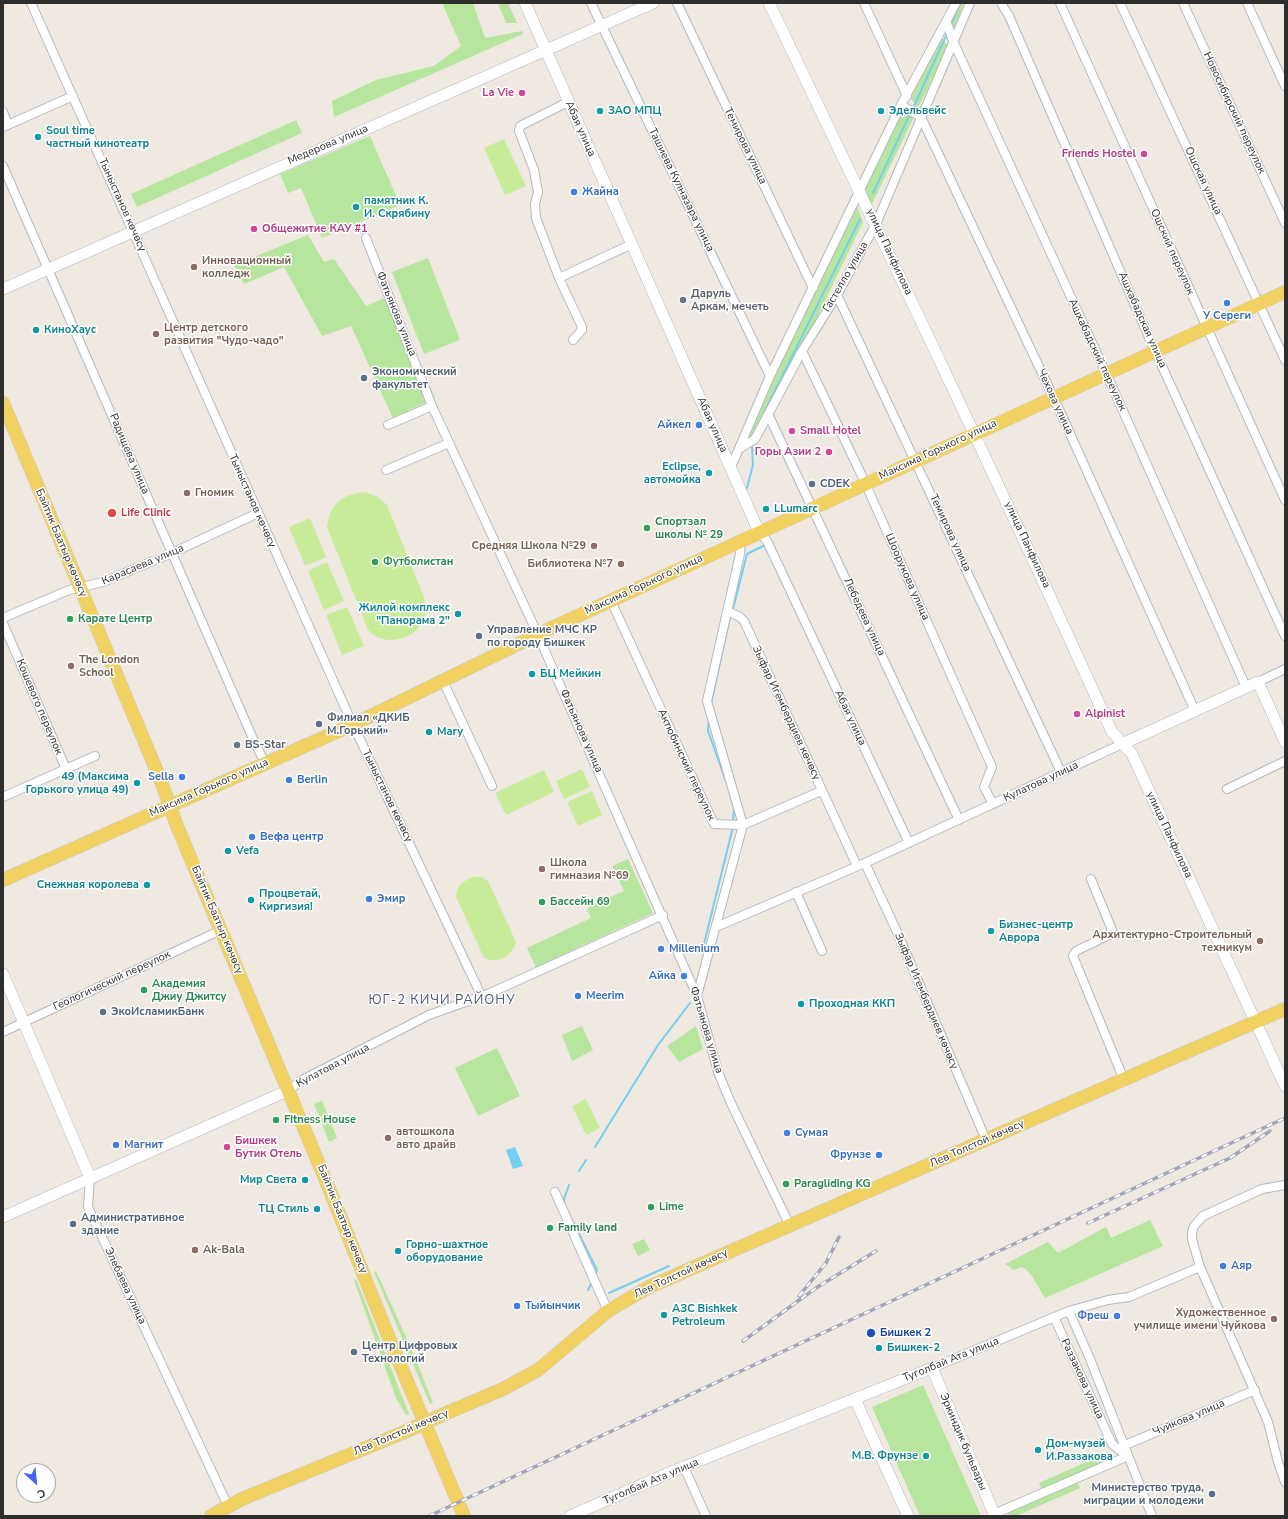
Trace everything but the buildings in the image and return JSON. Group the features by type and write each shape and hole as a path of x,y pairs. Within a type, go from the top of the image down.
{"main road":[{"name":"Максима Горького улица","path":"3,880 352,724 741,540 1285,292"},
{"name":"Байтик Баатыр көчөсү","path":"3,403 171,805 177,826 464,1516"},
{"name":"Лев Толстой көчөсү","path":"211,1516 228,1506 503,1389 538,1370 608,1311 649,1287 1285,1009"},
{"name":"Байтик Баатыр көчөсү","path":"431,1436 465,1499 471,1516"}],"street":[{"name":"Тыныстанов көчөсү","path":"31,3 245,487 352,724 481,995"},
{"name":"Абая улица","path":"525,3 759,532 769,544 909,843"},
{"name":"Ташиева Кулназара улица","path":"591,3 770,376"},
{"name":"Медерова улица","path":"3,289 653,3"},
{"name":"Темирова улица","path":"677,3 813,288"},
{"name":"улица Панфилова","path":"769,3 876,224 973,434 1037,567 1112,732 1132,754 1285,1086"},
{"path":"864,3 907,96"},
{"name":"Гастелло улица","path":"731,467 770,376 901,105 947,23 956,3"},
{"name":"Гастелло улица","path":"739,448 755,439 802,351 837,295 876,224 970,3"},
{"name":"Ашхабадская улица","path":"1001,3 1009,16 1155,351 1285,636"},
{"name":"Ошский переулок","path":"1060,3 1285,500"},
{"name":"Ошская улица","path":"1120,3 1285,360"},
{"name":"Новосибирский переулок","path":"1183,3 1285,223"},
{"path":"1246,3 1285,86"},
{"name":"Ашхабадский переулок","path":"947,23 953,41 1106,373 1246,687"},
{"path":"3,112 6,126 73,96"},
{"path":"568,102 520,126 519,131 534,170 538,192 535,204 536,218 559,278 582,327 582,330 572,340"},
{"path":"901,105 921,117"},
{"name":"Чехова улица","path":"921,117 1053,397 1194,711"},
{"name":"Радищева улица","path":"3,166 265,763"},
{"name":"Фатьянова улица","path":"366,238 432,406 538,635 662,915 697,996 718,1072 790,1226"},
{"path":"559,278 632,244"},
{"name":"Темирова улица","path":"837,295 916,460 1061,772"},
{"name":"Шоорукова улица","path":"802,351 865,484 992,767 984,787 992,804"},
{"path":"388,424 432,406"},
{"name":"Лебедева улица","path":"768,414 959,820"},
{"path":"386,470 449,443"},
{"name":"Карасаева улица","path":"3,618 80,586 103,582 172,553 258,513"},
{"path":"697,996 743,825 707,701 740,554 741,540"},
{"name":"Актюбинский переулок","path":"611,601 714,824 743,825 821,791"},
{"name":"Зыфар Игембердиев көчөсү","path":"727,611 740,617 744,622 856,866"},
{"name":"Кошевого переулок","path":"3,622 66,769"},
{"name":"Кулатова улица","path":"716,927 865,863 1285,669"},
{"path":"442,681 492,786"},
{"path":"1258,682 1285,742"},
{"path":"4,794 95,756"},
{"path":"1227,789 1285,761"},
{"name":"Зыфар Игембердиев көчөсү","path":"865,863 898,934 986,1140"},
{"path":"1091,879 1112,930 1109,935 1076,951 1073,956 1124,1080"},
{"path":"796,892 822,951"},
{"name":"Кулатова улица","path":"3,1217 288,1090 302,1080 417,1021 481,995 662,915"},
{"name":"Геологический переулок","path":"3,1032 221,930"},
{"name":"Элебаева улица","path":"3,974 90,1178 88,1207 228,1506"},
{"path":"1285,1185 1262,1189 1248,1194 1203,1216 1197,1221 1192,1232 1192,1239 1200,1267 1268,1422 1278,1462 1285,1482"},
{"path":"555,1192 608,1311"},
{"name":"Туголбай Ата улица","path":"570,1516 684,1467 932,1368 1069,1311 1108,1300 1129,1297 1200,1267"},
{"name":"Раззакова улица","path":"1069,1311 1090,1359 1123,1446 1152,1516"},
{"name":"Раззакова улица","path":"1054,1317 1112,1444 1128,1456"},
{"name":"Эркиндик бульвары","path":"932,1368 994,1515"},
{"name":"Чуйкова улица","path":"1123,1446 1255,1390"},
{"path":"855,1399 908,1516"},
{"path":"994,1515 1128,1456"},
{"path":"684,1467 706,1516"}],"green space":[{"path":"442,3 473,3 485,38 522,31 523,34 334,117 332,101 376,80 434,66 461,46"},
{"path":"498,3 508,3 517,23 506,23"},
{"path":"952,3 963,3 954,34 947,20"},
{"path":"940,34 948,47 918,108 910,97"},
{"path":"903,110 914,117 871,206 865,189"},
{"path":"296,120 302,133 137,207 131,194"},
{"path":"370,136 400,205 322,238 301,188 288,193 280,174"},
{"path":"504,139 526,186 505,195 484,148"},
{"path":"857,206 863,222 755,446 743,440"},
{"path":"308,235 324,262 334,259 366,306 389,296 435,398 393,418 351,326 322,336 284,267 244,284 234,265"},
{"path":"428,258 460,340 424,354 392,272"},
{"name":"Футболистан","path":"365,492 378,497 387,505 424,597 426,609 424,619 412,634 403,638 394,640 384,639 375,636 368,630 327,527 331,512 338,502 350,495"},
{"path":"310,518 326,557 305,566 289,527"},
{"path":"327,562 344,601 324,610 308,571"},
{"path":"347,607 364,646 342,655 326,615"},
{"path":"582,769 590,787 564,799 556,781"},
{"path":"544,770 554,792 506,815 495,793"},
{"path":"592,791 602,815 578,826 567,802"},
{"path":"628,859 653,913 536,967 527,948 591,918 587,908 624,891 612,866"},
{"path":"473,877 481,877 488,881 516,942 508,955 499,960 489,960 484,958 456,897 457,890 461,884"},
{"path":"582,1026 593,1050 572,1061 562,1035"},
{"path":"696,1026 703,1049 679,1062 667,1046"},
{"path":"497,1048 520,1096 478,1116 455,1068"},
{"path":"586,1099 600,1128 586,1135 572,1106"},
{"path":"322,1101 337,1138 329,1142 314,1104"},
{"path":"1150,1220 1163,1246 1045,1298 1026,1269 1022,1267 1014,1270 1005,1264 1048,1242 1058,1253 1106,1227 1111,1238"},
{"path":"644,1239 650,1250 638,1256 632,1244"},
{"path":"376,1271 412,1350 433,1403 430,1404 374,1272"},
{"path":"356,1279 409,1414 406,1415 396,1398 354,1280"},
{"path":"923,1385 981,1516 920,1516 872,1407"},
{"path":"1109,1452 1113,1460 1042,1490 1039,1483"},
{"path":"1077,1481 1080,1488 1016,1516 1009,1516 1008,1512"}],"water":[{"path":"515,1147 523,1166 513,1169 506,1150"}],"waterway":[{"path":"952,22 960,3"},
{"path":"914,106 946,36"},
{"path":"873,193 909,116"},
{"path":"761,419 860,219"},
{"path":"747,488 753,465 752,446"},
{"path":"733,609 747,554 765,545"},
{"path":"711,704 730,617"},
{"path":"709,718 708,731 727,784"},
{"path":"733,822 734,807"},
{"path":"702,952 733,827"},
{"path":"595,1147 658,1045 690,1003"},
{"path":"579,1171 586,1160"},
{"path":"565,1206 564,1199 569,1185"},
{"path":"579,1234 597,1270 596,1273"},
{"path":"609,1293 669,1266"},
{"path":"588,1290 591,1284"}],"railway":[{"path":"429,1516 1285,1118"},
{"path":"1088,1223 1230,1158 1270,1131"},
{"path":"799,1296 826,1263 839,1237"},
{"path":"743,1341 816,1288 876,1251"}],"place":[{"name":"La Vie","path":"522,93"},
{"name":"ЗАО МПЦ","path":"600,111"},
{"name":"Эдельвейс","path":"881,111"},
{"name":"Soul time частный кинотеатр","path":"38,137"},
{"name":"Friends Hostel","path":"1144,154"},
{"name":"Жайна","path":"574,192"},
{"name":"памятник К. И. Скрябину","path":"356,207"},
{"name":"Общежитие КАУ #1","path":"254,229"},
{"name":"Инновационный колледж","path":"194,267"},
{"name":"Даруль Аркам, мечеть","path":"683,300"},
{"name":"У Сереги","path":"1227,303"},
{"name":"КиноХаус","path":"36,330"},
{"name":"Центр детского развития \"Чудо-чадо\"","path":"156,334"},
{"name":"Экономический факультет","path":"364,378"},
{"name":"Айкел","path":"699,425"},
{"name":"Small Hotel","path":"792,431"},
{"name":"Горы Азии 2","path":"829,452"},
{"name":"Eclipse, автомойка","path":"709,473"},
{"name":"CDEK","path":"812,484"},
{"name":"Гномик","path":"187,493"},
{"name":"LLumarc","path":"766,509"},
{"name":"Life Clinic","path":"112,513"},
{"name":"Спортзал школы № 29","path":"647,528"},
{"name":"Средняя Школа №29","path":"594,546"},
{"name":"Футболистан","path":"375,562"},
{"name":"Библиотека №7","path":"621,564"},
{"name":"Жилой комплекс \"Панорама 2\"","path":"458,614"},
{"name":"Карате Центр","path":"70,619"},
{"name":"Управление МЧС КР по городу Бишкек","path":"479,636"},
{"name":"The London School","path":"71,666"},
{"name":"БЦ Мейкин","path":"532,674"},
{"name":"Alpinist","path":"1077,714"},
{"name":"Филиал «ДКИБ М.Горький»","path":"319,724"},
{"name":"Mary","path":"429,732"},
{"name":"BS-Star","path":"237,745"},
{"name":"Sella","path":"182,777"},
{"name":"Berlin","path":"289,780"},
{"name":"49 (Максима Горького улица 49)","path":"137,783"},
{"name":"Вефа центр","path":"252,837"},
{"name":"Vefa","path":"228,851"},
{"name":"Школа гимназия №69","path":"542,869"},
{"name":"Снежная королева","path":"147,885"},
{"name":"Эмир","path":"369,899"},
{"name":"Процветай, Киргизия!","path":"251,900"},
{"name":"Бассейн 69","path":"542,902"},
{"name":"Бизнес-центр Аврора","path":"991,931"},
{"name":"Архитектурно-Строительный техникум","path":"1260,941"},
{"name":"Millenium","path":"661,949"},
{"name":"Айка","path":"684,976"},
{"name":"Академия Джиу Джитсу","path":"144,990"},
{"name":"Meerim","path":"578,996"},
{"name":"Проходная ККП","path":"801,1004"},
{"name":"ЭкоИсламикБанк","path":"103,1012"},
{"name":"Fitness House","path":"276,1120"},
{"name":"Сумая","path":"787,1133"},
{"name":"автошкола авто драйв","path":"388,1138"},
{"name":"Магнит","path":"116,1145"},
{"name":"Бишкек Бутик Отель","path":"227,1147"},
{"name":"Фрунзе","path":"879,1155"},
{"name":"Мир Света","path":"305,1180"},
{"name":"Paragliding KG","path":"786,1184"},
{"name":"Lime","path":"651,1207"},
{"name":"ТЦ Стиль","path":"317,1209"},
{"name":"Административное здание","path":"73,1224"},
{"name":"Family land","path":"550,1228"},
{"name":"Ak-Bala","path":"195,1250"},
{"name":"Горно-шахтное оборудование","path":"398,1251"},
{"name":"Аяр","path":"1223,1266"},
{"name":"Тыйынчик","path":"517,1306"},
{"name":"АЗС Bishkek Petroleum","path":"664,1315"},
{"name":"Фреш","path":"1117,1316"},
{"name":"Художественное училище имени Чуйкова","path":"1274,1319"},
{"name":"Бишкек 2","path":"871,1333"},
{"name":"Бишкек-2","path":"879,1348"},
{"name":"Центр Цифровых Технологий","path":"354,1352"},
{"name":"Дом-музей И.Раззакова","path":"1038,1450"},
{"name":"М.В. Фрунзе","path":"926,1456"},
{"name":"Министерство труда, миграции и молодежи","path":"1212,1494"}],"district":[{"name":"ЮГ-2 КИЧИ РАЙОНУ","path":"442,1001"}]}
